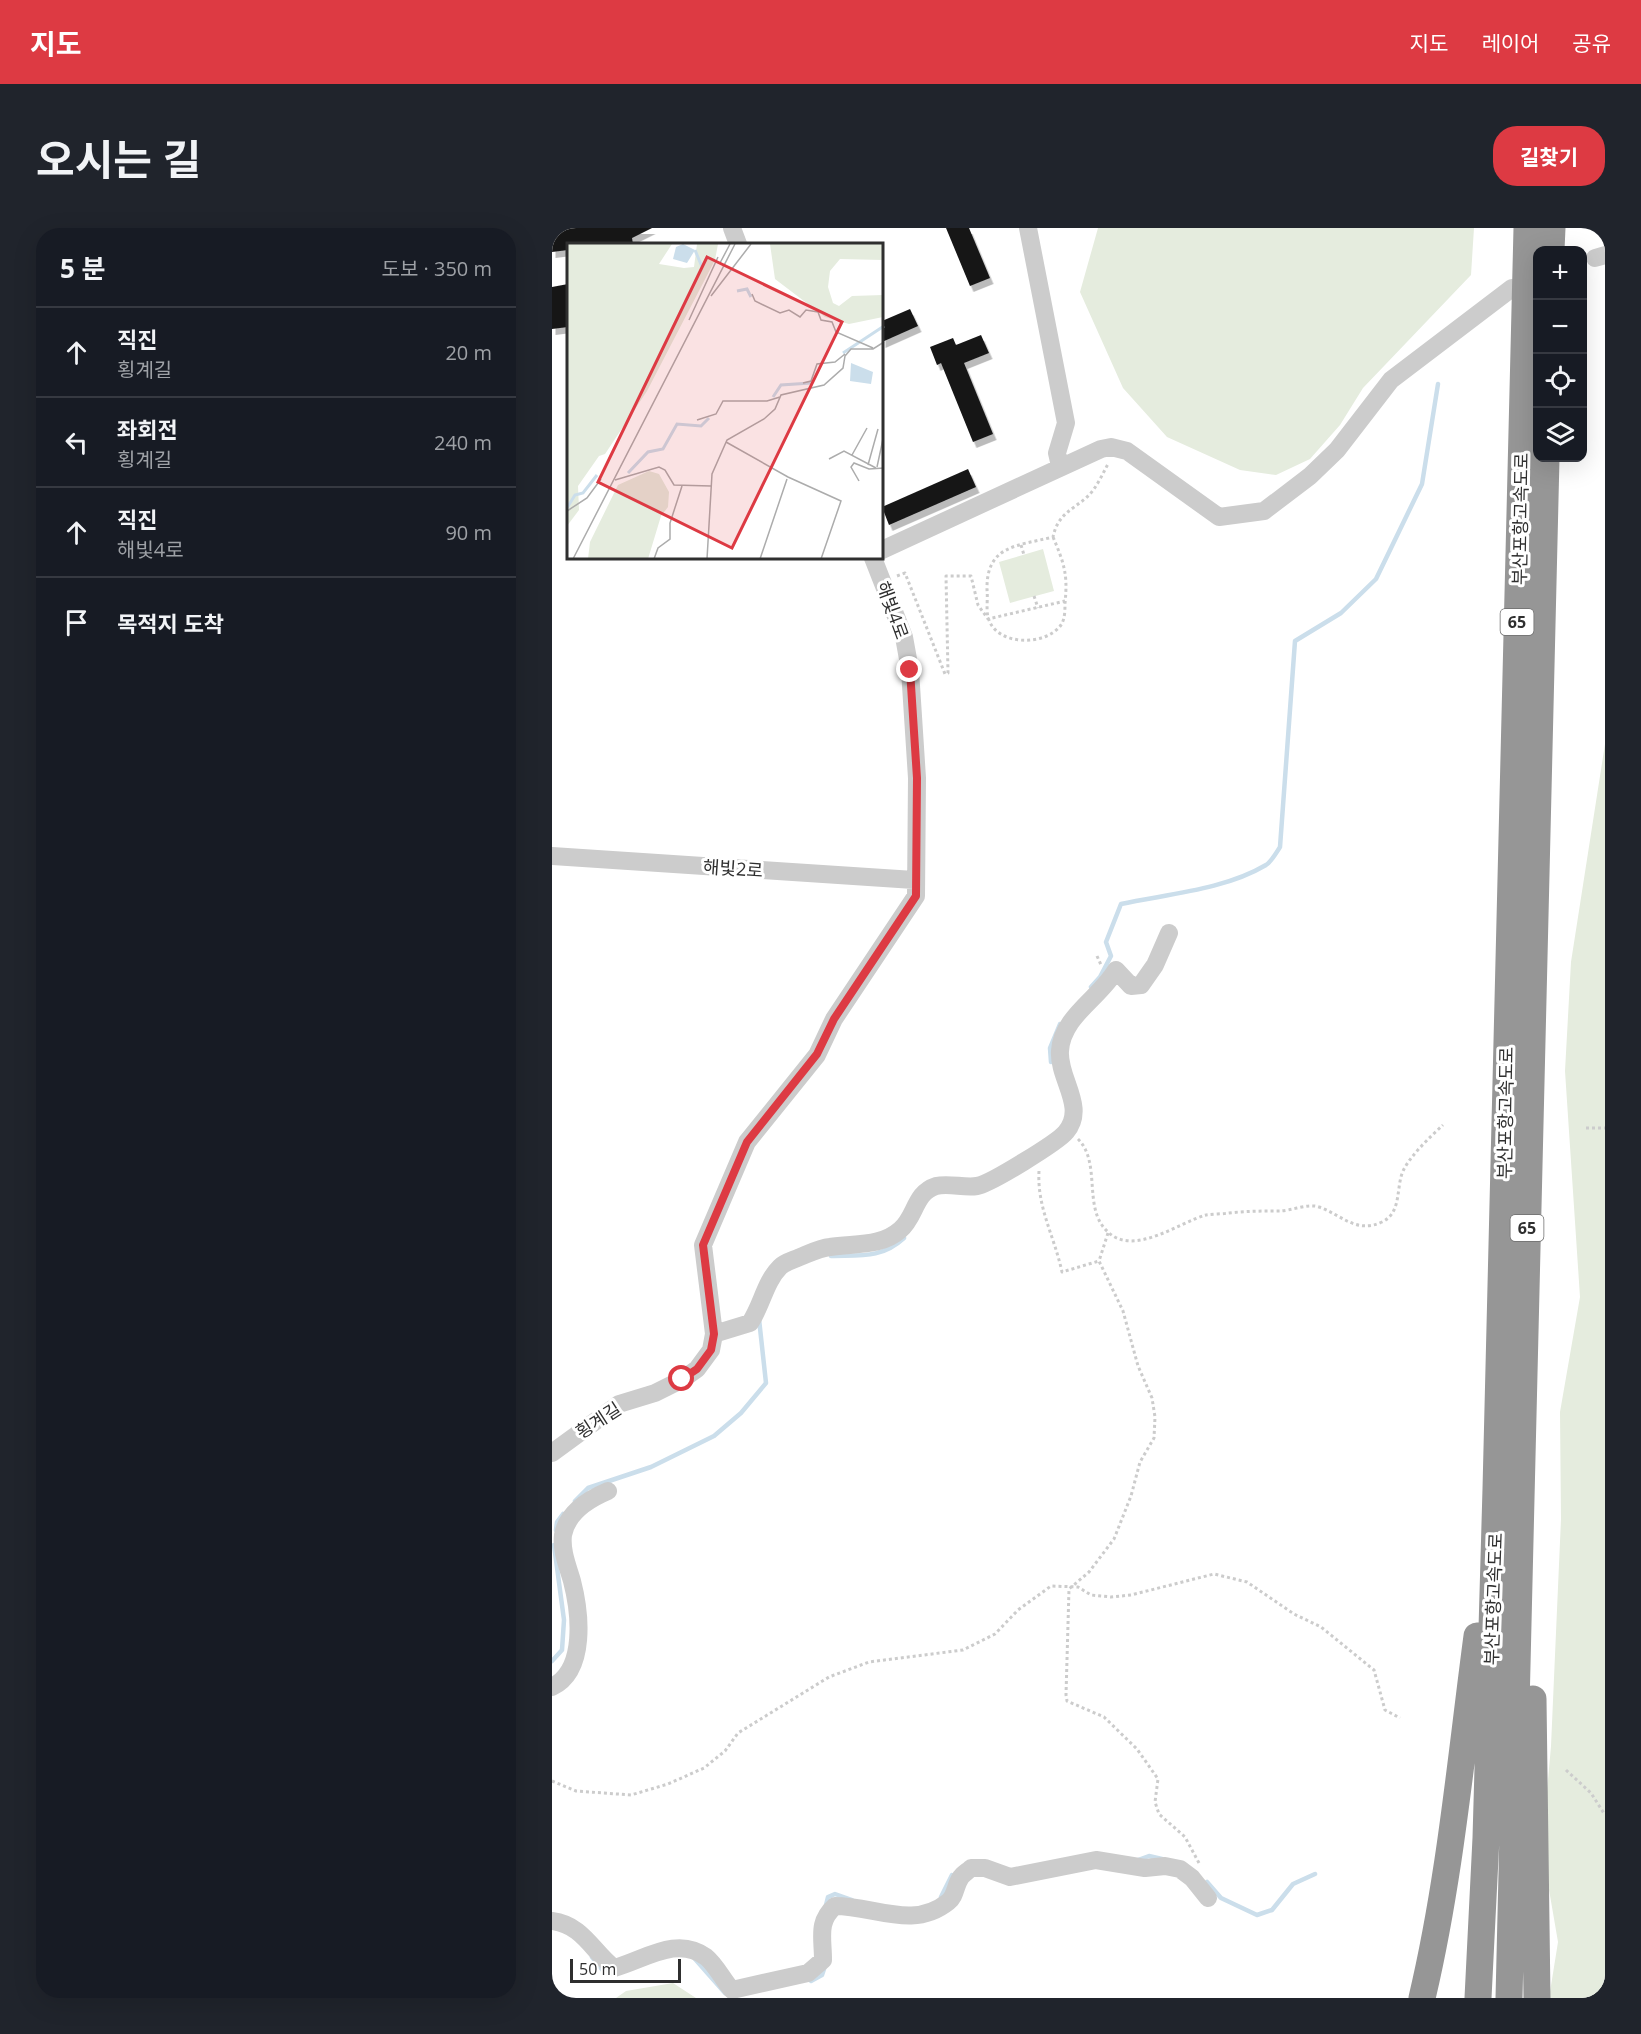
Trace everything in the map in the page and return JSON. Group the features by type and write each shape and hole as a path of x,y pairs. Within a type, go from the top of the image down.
{"highway":[{"name":"부산포항고속도로","path":"1478,1998 1486,1838 1496,1489 1527,228"},
{"path":"1551,246 1552,228"},
{"name":"부산포항고속도로","path":"1509,1998 1546,462"},
{"path":"1422,1998 1430,1967 1455,1805 1496,1489"},
{"path":"1521,1500 1533,1688 1537,1998"}],"street":[{"path":"732,228 738,243"},
{"path":"1028,228 1066,423 1057,453 1060,466"},
{"path":"884,549 1101,449 1115,448 1127,452 1219,517 1264,512 1310,476 1337,450 1391,380 1512,288"},
{"name":"해빛4로","path":"874,560 904,637 910,670 917,778 914,880"},
{"name":"해빛2로","path":"552,856 914,880"},
{"name":"횡계길","path":"552,1453 619,1404 655,1393 682,1379 697,1369 711,1350 714,1334 703,1245 710,1224 747,1142 817,1054 834,1019 916,896 914,880"},
{"path":"714,1334 750,1323 757,1313 768,1284 781,1266 830,1247 875,1243 893,1235 902,1230 922,1193 938,1186 977,1186 995,1180 1068,1129 1074,1121 1075,1104 1061,1072 1060,1049 1066,1029 1108,984 1116,970 1131,986 1141,985 1155,965 1169,933"},
{"path":"552,1687 558,1684 576,1660 579,1641 575,1600 566,1563 563,1535 568,1523 587,1500 608,1491"},
{"path":"552,1921 569,1925 585,1936 603,1960 614,1968 663,1950 691,1948 708,1958 732,1990 808,1973 816,1967 823,1960 820,1928 826,1914 836,1906 852,1906 910,1917 926,1913 951,1899 961,1877 971,1868 985,1868 1010,1877 1096,1860 1110,1860 1145,1868 1165,1866 1180,1869 1203,1892"}],"path":[{"path":"883,582 905,573 945,674 948,673 946,576 971,576 978,605 1003,636 1027,641 1052,633 1061,625 1067,575 1053,537 1055,524 1061,516 1087,497 1115,448"},
{"path":"988,619 987,573 994,557 1008,548 1053,537"},
{"path":"1021,545 1024,555"},
{"path":"1034,596 1038,608"},
{"path":"988,619 1065,602"},
{"path":"1097,956 1101,965"},
{"path":"1068,1129 1082,1143 1090,1163 1092,1192 1101,1222 1108,1233 1136,1241 1179,1228 1205,1216 1317,1206 1348,1223 1364,1227 1384,1221 1396,1207 1403,1170 1443,1125"},
{"path":"1586,1128 1605,1128"},
{"path":"1031,1156 1039,1169 1038,1194 1044,1205 1043,1217 1055,1241 1062,1272 1099,1261"},
{"path":"1071,1586 1089,1572 1114,1539 1131,1496 1140,1462 1154,1438 1155,1417 1152,1398 1138,1366 1123,1311 1099,1261 1108,1233"},
{"path":"552,1781 576,1791 631,1795 668,1784 705,1768 725,1751 738,1733 829,1677 869,1662 963,1650 995,1635 1018,1610 1051,1586 1078,1587 1091,1595 1111,1597 1131,1595 1214,1574 1247,1582 1294,1614 1321,1627 1374,1670 1385,1710 1400,1718"},
{"path":"1071,1586 1067,1701 1104,1717 1137,1749 1158,1779 1155,1802 1159,1814 1174,1826 1195,1851 1204,1875 1203,1892"},
{"path":"1566,1770 1591,1793 1605,1815"}],"shaded area":[{"path":"1098,228 1474,228 1471,275 1363,388 1340,425 1310,459 1276,475 1240,470 1167,437 1123,388 1080,292"},
{"path":"1043,549 1054,591 1010,603 999,562"},
{"path":"1605,744 1605,1998 1549,1998 1558,1942 1542,1849 1551,1746 1561,1519 1560,1412 1580,1297 1565,1071 1571,962"},
{"path":"673,1983 696,1998 616,1998 626,1991"}],"building":[{"path":"552,228 652,228 632,238 633,243 567,243 567,250 552,252"},
{"path":"946,228 969,228 990,278 970,286"},
{"path":"567,284 567,327 552,329 552,287"},
{"path":"910,309 918,326 884,341 884,320"},
{"path":"981,335 989,353 964,363 993,434 973,442 941,363 937,365 930,347 953,338 956,345"},
{"path":"968,469 976,487 889,525 884,506"}],"waterway":[{"path":"1091,987 1100,977 1111,956 1106,942 1121,904 1214,886 1232,880 1266,865 1280,847 1295,641 1341,613 1376,579 1422,484 1438,384"},
{"path":"1051,1062 1050,1048 1060,1024"},
{"path":"831,1256 878,1253 887,1250 904,1238"},
{"path":"575,1501 588,1488 651,1467 714,1436 741,1413 766,1383 759,1319"},
{"path":"556,1530 557,1522 563,1514"},
{"path":"552,1661 562,1650 564,1620 554,1545"},
{"path":"1138,1860 1149,1856 1162,1859"},
{"path":"1207,1882 1221,1898 1257,1915 1272,1910 1293,1884 1315,1874"},
{"path":"941,1897 952,1875"},
{"path":"826,1905 828,1897 835,1894 852,1900"},
{"path":"592,1957 605,1973 609,1973"},
{"path":"695,1959 725,1993"},
{"path":"811,1981 822,1975 825,1966"}],"route":[{"path":"682,1379 697,1369 711,1350 714,1334 703,1245 710,1224 747,1142 817,1054 834,1019 916,896 914,880 917,778 910,670"}]}
